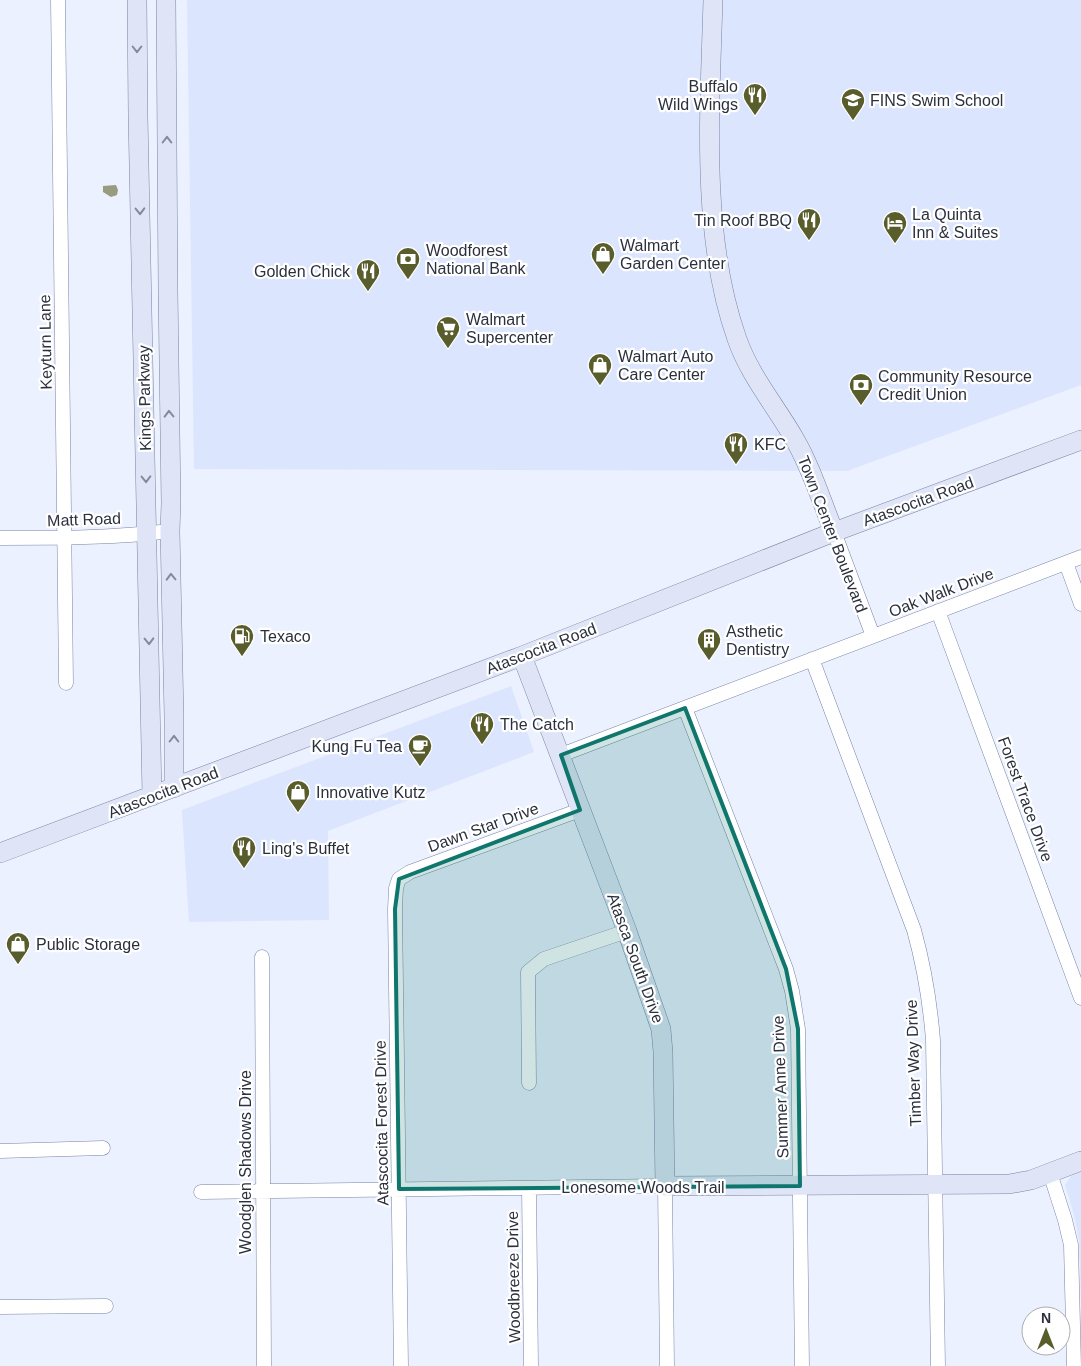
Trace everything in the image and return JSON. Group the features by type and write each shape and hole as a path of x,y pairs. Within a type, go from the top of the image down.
{"street":[{"name":"Keyturn Lane","path":"58,0 66,683"},
{"name":"Kings Parkway","path":"137,0 152,796"},
{"name":"Kings Parkway","path":"166,0 174,788"},
{"name":"Town Center Boulevard","path":"714,0 710,184 722,285 729,316 751,369 808,463 872,636"},
{"name":"Atascocita Road","path":"0,853 522,656 834,532 1081,440"},
{"name":"Matt Road","path":"0,538 65,538 148,534 170,531"},
{"name":"Oak Walk Drive","path":"561,755 1081,557"},
{"path":"1066,563 1081,604"},
{"name":"Forest Trace Drive","path":"938,611 1081,998"},
{"name":"Atasca South Drive","path":"522,656 627,931 661,1029 663,1052 667,1366"},
{"name":"Timber Way Drive","path":"812,659 905,905 921,954 930,1001 933,1040 938,1366"},
{"name":"Summer Anne Drive","path":"686,708 786,969 792,991 798,1029 802,1366"},
{"name":"Dawn Star Drive","path":"399,879 410,872 580,810"},
{"name":"Atascocita Forest Drive","path":"399,879 396,888 395,909 401,1366"},
{"path":"528,1083 528,972 544,959 627,931"},
{"name":"Woodglen Shadows Drive","path":"262,957 264,1366"},
{"path":"0,1151 103,1148"},
{"name":"Lonesome Woods Trail","path":"201,1192 1010,1184 1031,1180 1081,1161"},
{"path":"1050,1173 1065,1220 1070,1245 1074,1366"},
{"name":"Woodbreeze Drive","path":"530,1188 531,1366"},
{"path":"0,1307 106,1306"}],"highlighted area":[{"path":"685,708 786,969 798,1029 800,1186 399,1189 395,909 399,879 580,810 561,755"}],"shaded area":[{"path":"187,0 1081,0 1081,385 847,471 194,469"},
{"path":"116,185 117,195 111,197 103,192 103,186"},
{"path":"511,686 534,752 328,831 329,920 189,922 182,810"},
{"path":"1081,1172 1081,1300 1079,1241 1065,1185 1071,1176"}],"place":[{"name":"Buffalo Wild Wings","path":"755,116"},
{"name":"FINS Swim School","path":"853,121"},
{"name":"Tin Roof BBQ","path":"809,241"},
{"name":"La Quinta Inn & Suites","path":"895,244"},
{"name":"Walmart Garden Center","path":"603,275"},
{"name":"Woodforest National Bank","path":"408,280"},
{"name":"Golden Chick","path":"368,292"},
{"name":"Walmart Supercenter","path":"448,349"},
{"name":"Walmart Auto Care Center","path":"600,386"},
{"name":"Community Resource Credit Union","path":"861,406"},
{"name":"KFC","path":"736,465"},
{"name":"Texaco","path":"242,657"},
{"name":"Asthetic Dentistry","path":"709,661"},
{"name":"The Catch","path":"482,745"},
{"name":"Kung Fu Tea","path":"420,767"},
{"name":"Innovative Kutz","path":"298,813"},
{"name":"Ling's Buffet","path":"244,869"},
{"name":"Public Storage","path":"18,965"}]}
